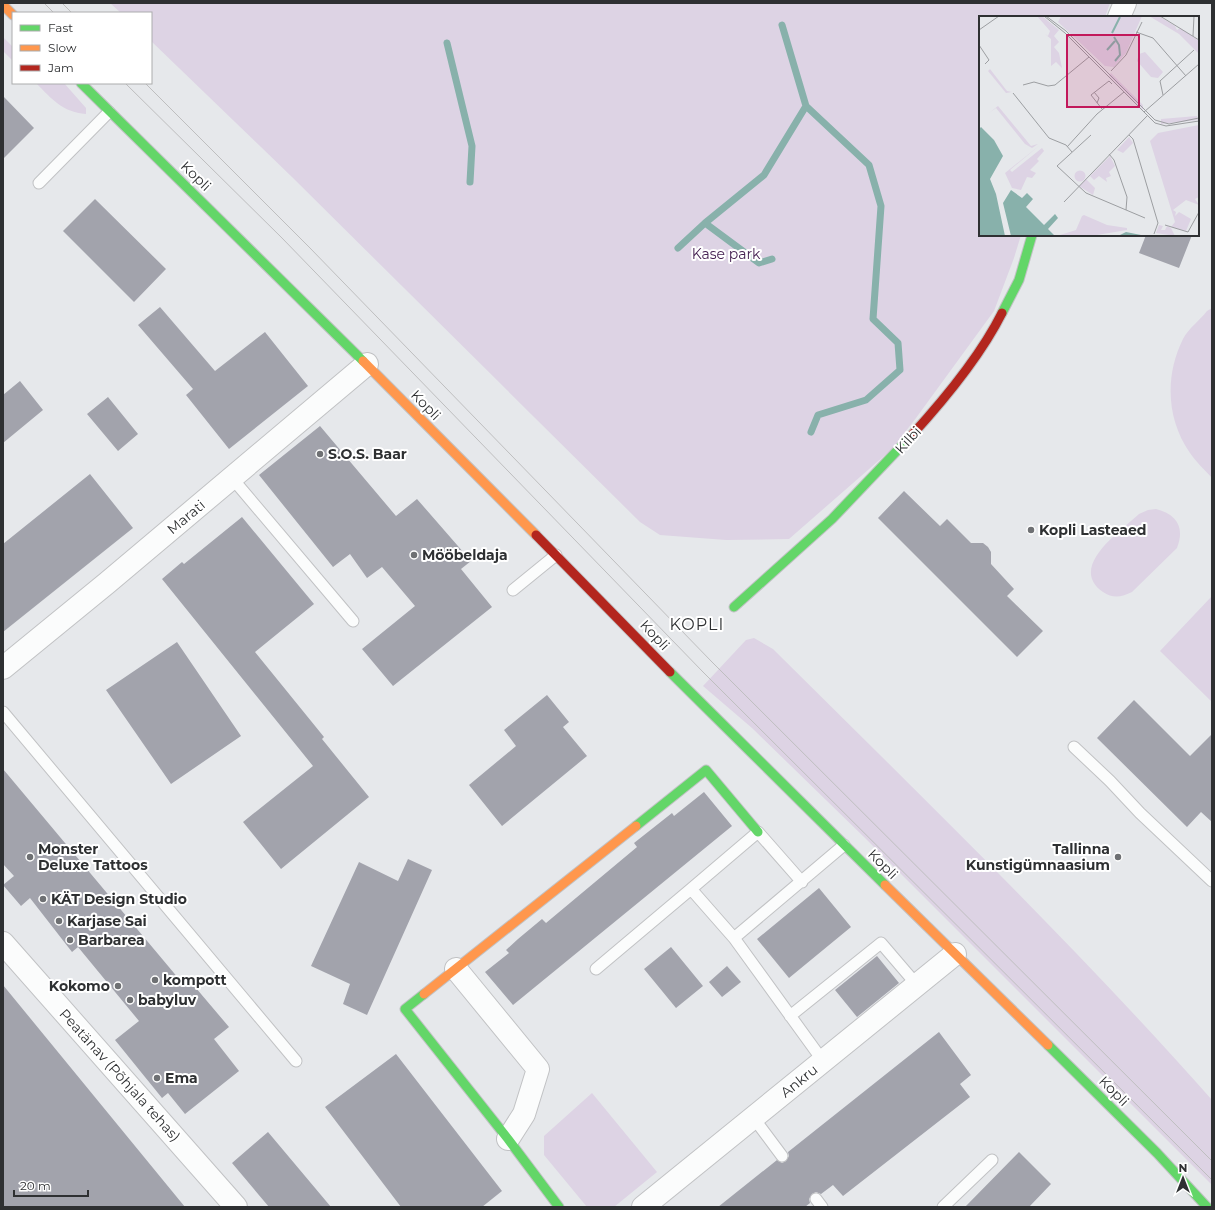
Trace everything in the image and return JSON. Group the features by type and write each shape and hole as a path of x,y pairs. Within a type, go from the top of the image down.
{"street":[{"path":"1119,16 1125,3"},
{"path":"3,5 12,14"},
{"name":"Kopli","path":"82,84 368,364 635,634 687,690 1157,1153 1207,1207"},
{"name":"Kilbi","path":"734,607 832,519 886,464 937,408 994,329 1019,280 1032,236"},
{"name":"Marati","path":"3,668 368,364"},
{"path":"560,1207 405,1009 706,770 758,832"},
{"name":"Peatänav (Põhjala tehas)","path":"3,943 236,1207"},
{"name":"Ankru","path":"642,1207 955,954"},
{"path":"456,969 538,1069 524,1114 508,1139"}],"lane":[{"path":"39,183 109,112"},
{"path":"232,478 353,621"},
{"path":"513,590 556,555"},
{"path":"3,712 296,1061"},
{"path":"1074,747 1212,882"},
{"path":"596,969 758,832 802,882"},
{"path":"734,938 844,845"},
{"path":"691,889 734,938 823,1061"},
{"path":"790,1016 881,943 917,985"},
{"path":"753,1117 782,1156"},
{"path":"943,1207 992,1160"}],"green space":[{"name":"Kase park","path":"110,3 1110,3 1105,16 979,16 979,236 1021,236 994,311 892,449 789,539 726,540 660,535 640,522 292,177 152,42 152,12 120,12"},
{"path":"3,37 12,46 12,60 3,51"},
{"path":"37,84 65,84 86,108 86,114 70,111 58,104"},
{"path":"1212,308 1212,478 1192,456 1182,440 1176,426 1172,411 1171,382 1177,353 1185,335 1207,311"},
{"path":"1156,509 1169,514 1177,523 1180,534 1177,548 1132,592 1125,595 1110,596 1103,592 1093,582 1091,572 1094,561 1101,550 1139,514 1148,510"},
{"path":"1212,596 1212,702 1160,651"},
{"path":"754,638 773,649 941,815 1106,984 1212,1100 1212,1185 864,837 752,728 703,686 746,640"},
{"path":"592,1093 657,1172 614,1207 587,1207 544,1155 544,1136"}],"building":[{"path":"3,96 34,128 3,159"},
{"path":"95,199 166,269 134,302 63,231"},
{"path":"1146,236 1192,236 1179,268 1139,253"},
{"path":"160,307 215,371 265,332 308,386 229,449 186,395 193,389 138,325"},
{"path":"20,381 43,410 3,443 3,395"},
{"path":"108,397 138,434 118,451 87,414"},
{"path":"320,426 396,516 417,499 471,561 461,569 492,607 393,686 362,649 415,606 382,567 367,578 350,554 333,567 259,475"},
{"path":"90,474 133,528 3,632 3,544"},
{"path":"904,491 940,526 947,519 971,543 983,543 988,547 991,552 991,564 1014,589 1007,596 1043,631 1017,657 878,518"},
{"path":"242,517 314,604 255,652 324,737 322,739 369,797 281,869 243,822 313,766 162,579 182,562 184,564"},
{"path":"177,642 241,736 171,784 106,690"},
{"path":"547,695 569,722 563,727 587,756 502,826 469,785 516,746 504,730"},
{"path":"1134,700 1190,756 1212,734 1212,822 1201,812 1187,827 1097,738"},
{"path":"3,769 184,985 190,981 229,1027 214,1039 239,1071 185,1114 168,1093 162,1098 115,1040 139,1021 78,947 72,952 30,898 21,906 3,885 14,876 3,864"},
{"path":"704,792 732,826 513,1005 485,972 509,953 506,950 542,919 546,923 637,847 634,843 672,813 674,816"},
{"path":"408,859 432,870 367,1015 343,1004 350,984 311,966 359,862 398,881"},
{"path":"819,888 851,927 789,978 757,939"},
{"path":"671,947 703,986 676,1008 644,969"},
{"path":"877,956 899,983 857,1017 835,990"},
{"path":"727,966 741,982 722,997 709,982"},
{"path":"3,985 185,1207 3,1207"},
{"path":"939,1032 971,1075 960,1084 970,1097 843,1196 833,1185 821,1194 816,1192 812,1194 809,1199 810,1203 805,1207 718,1207 777,1160 782,1163 786,1161 789,1156 788,1152"},
{"path":"396,1054 502,1191 482,1207 401,1207 325,1107"},
{"path":"268,1132 331,1207 269,1207 232,1163"},
{"path":"1019,1152 1051,1184 1029,1207 965,1207"}],"waterway":[{"path":"782,25 806,106 869,165 881,206 873,319 898,343 900,370 866,400 818,415 811,432"},
{"path":"447,43 472,146 470,182"},
{"path":"678,248 705,223 764,175 806,106"},
{"path":"705,223 759,263 772,259"}],"tram line":[{"path":"44,3 53,12"},
{"path":"62,3 71,12"},
{"path":"126,84 282,238 703,672 1212,1180"},
{"path":"146,84 310,248 712,662 1212,1161"}],"traffic: fast":[{"path":"82,84 363,361"},
{"path":"1002,313 1019,280 1032,236"},
{"path":"734,607 832,519 911,436"},
{"path":"670,672 885,885"},
{"path":"636,826 706,770 758,832"},
{"path":"424,994 405,1009 508,1139 559,1207"},
{"path":"1048,1045 1157,1153 1207,1207"}],"traffic: slow":[{"path":"3,5 12,14"},
{"path":"363,361 536,535"},
{"path":"424,994 636,826"},
{"path":"885,885 1048,1045"}],"traffic: jam":[{"path":"911,436 961,377 983,345 1002,313"},
{"path":"536,535 670,672"}],"place":[{"name":"S.O.S. Baar","path":"320,454"},
{"name":"Kopli Lasteaed","path":"1031,530"},
{"name":"Mööbeldaja","path":"414,555"},
{"name":"Monster Deluxe Tattoos","path":"30,857"},
{"name":"Tallinna Kunstigümnaasium","path":"1118,857"},
{"name":"KÄT Design Studio","path":"43,899"},
{"name":"Karjase Sai","path":"59,921"},
{"name":"Barbarea","path":"70,940"},
{"name":"kompott","path":"155,980"},
{"name":"Kokomo","path":"118,986"},
{"name":"babyluv","path":"130,1000"},
{"name":"Ema","path":"157,1078"}],"district":[{"name":"KOPLI","path":"697,624"}]}
